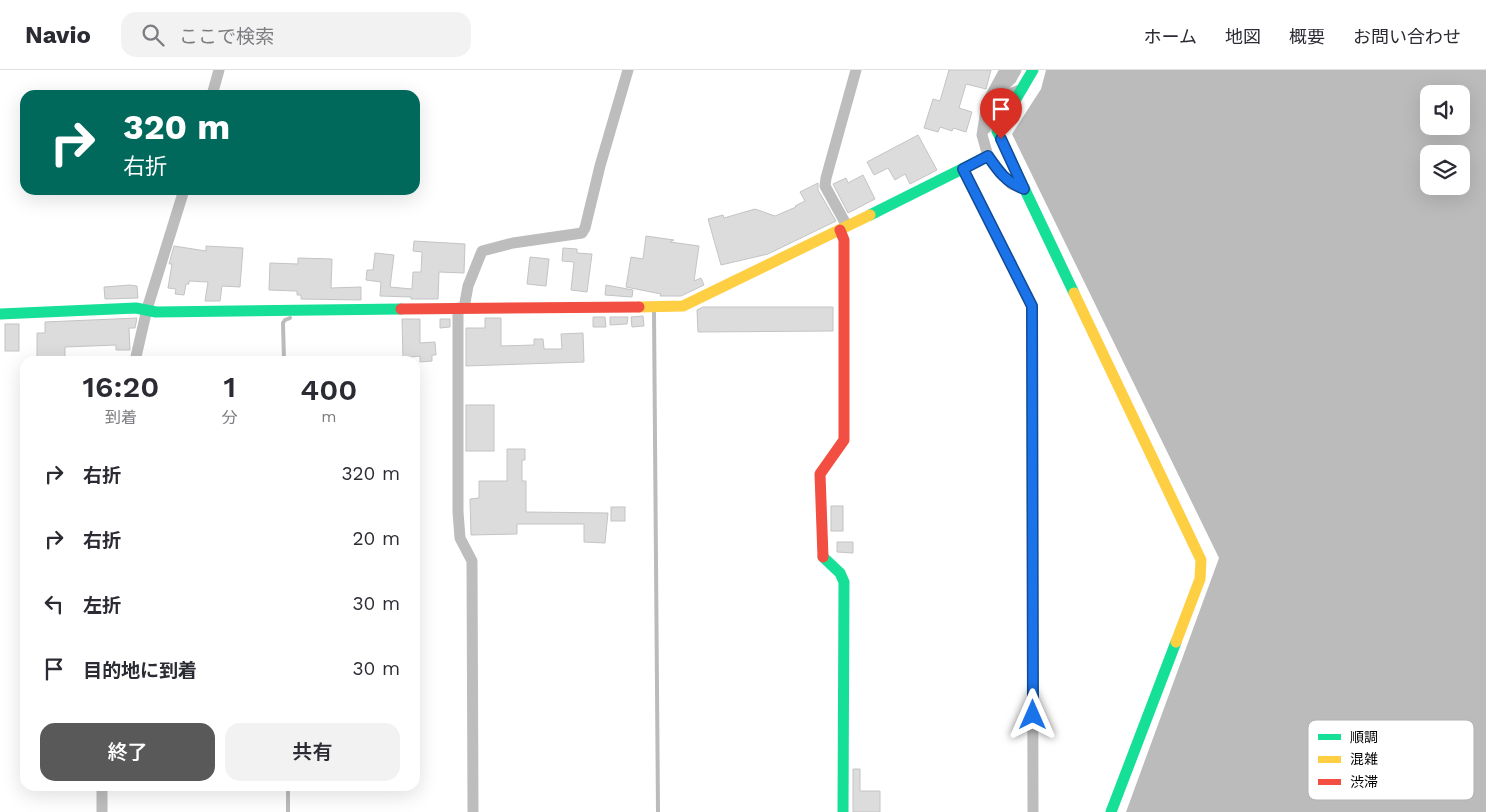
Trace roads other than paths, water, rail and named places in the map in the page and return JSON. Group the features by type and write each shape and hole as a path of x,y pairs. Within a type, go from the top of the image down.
{"street":[{"path":"213,90 219,70"},
{"path":"474,812 472,561 460,538 459,529 457,411 461,308 482,251 513,243 582,233 585,228 600,166 628,70"},
{"path":"843,812 844,582 840,573 822,556 820,474 823,466 841,447 844,440 844,240 843,228 825,186 856,70"},
{"path":"1005,70 987,103 976,163 1032,306 1033,812"},
{"path":"987,103 1011,80 1016,70"},
{"path":"1033,70 997,131 1201,560 1200,579 1111,812"},
{"path":"982,135 1007,95 1022,89"},
{"path":"0,314 136,308 156,312 683,306 976,163 998,170 1011,184 1024,189"},
{"path":"136,356 147,309 182,195"},
{"path":"102,791 102,812"}],"waterway":[{"path":"654,311 658,812"},
{"path":"284,356 283,323 290,318"},
{"path":"288,791 288,812"}]}
